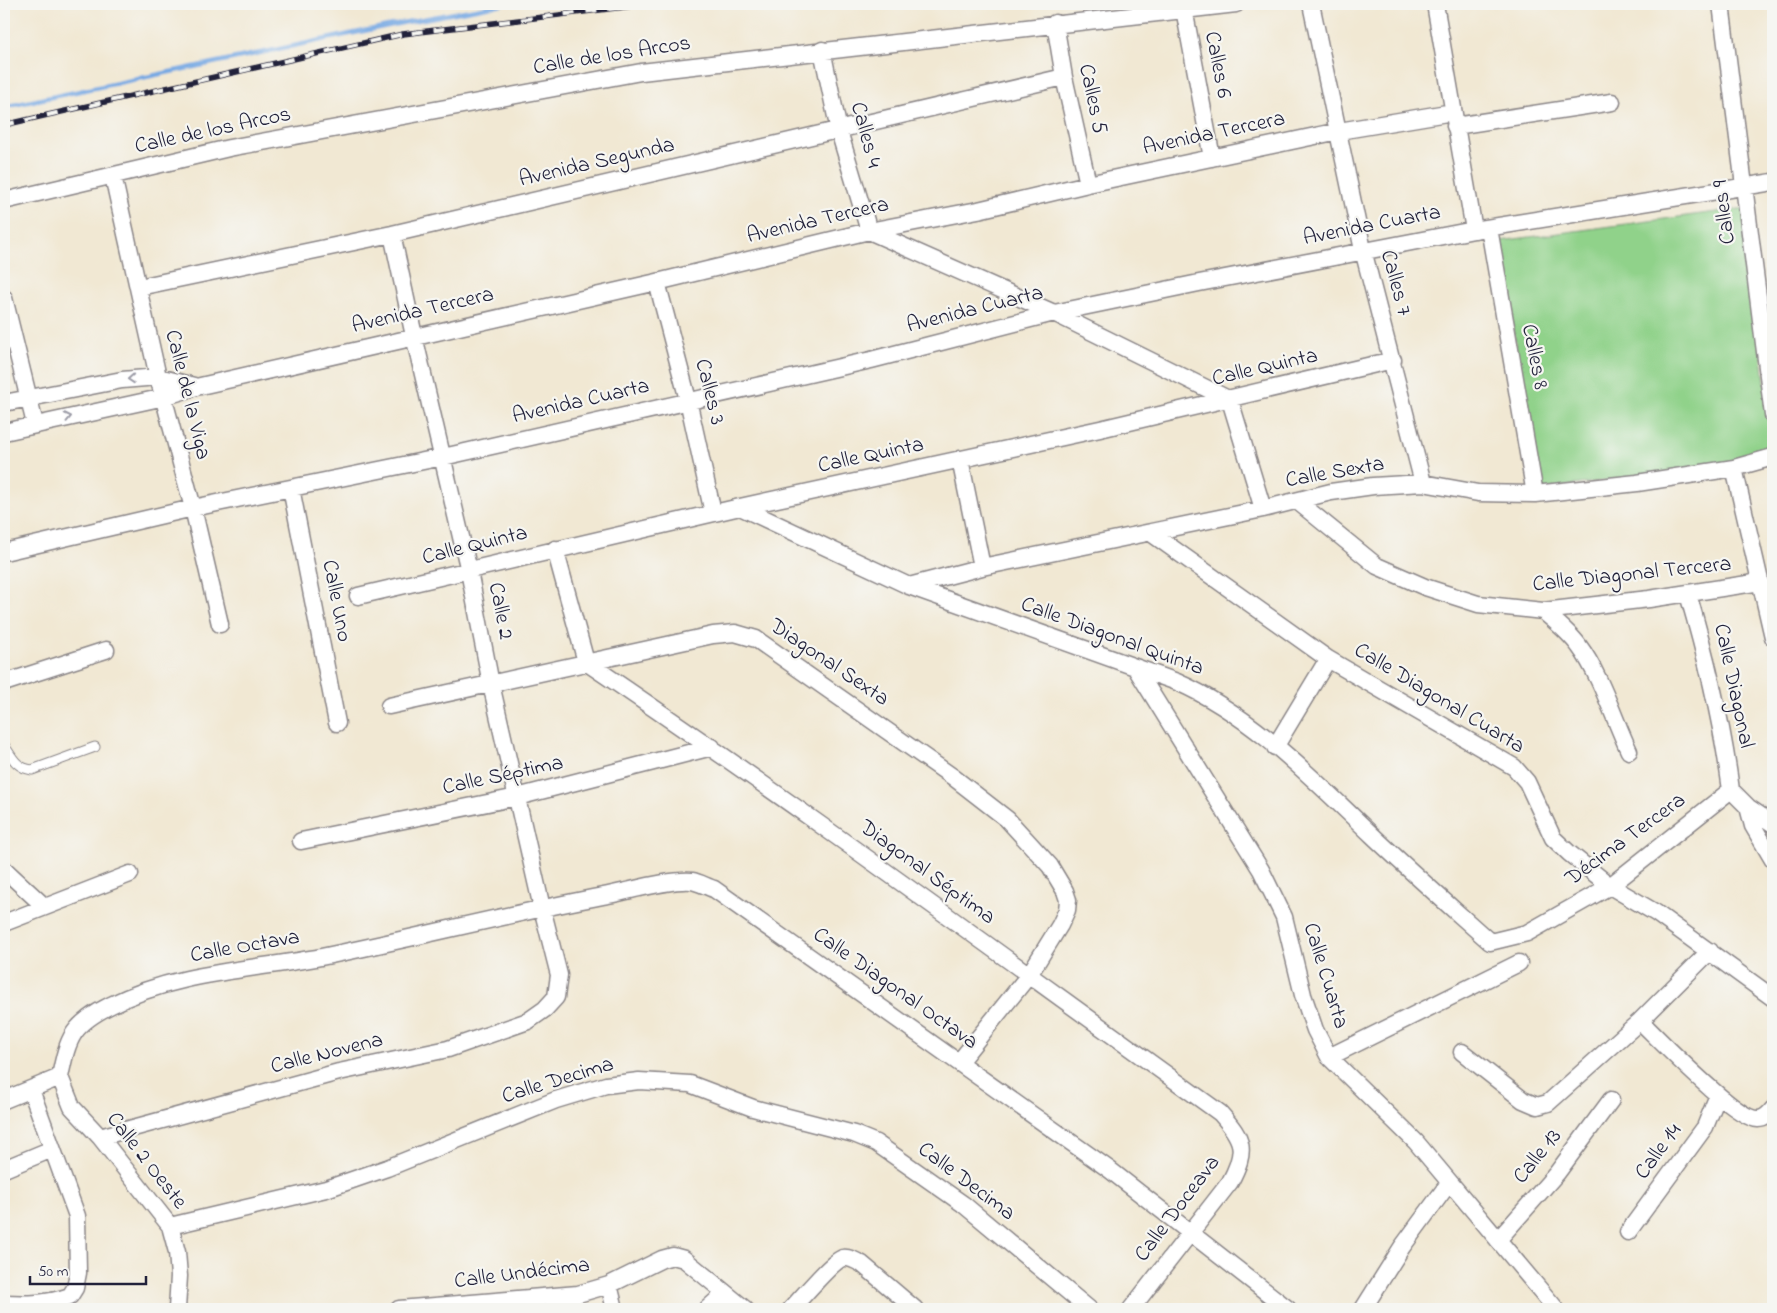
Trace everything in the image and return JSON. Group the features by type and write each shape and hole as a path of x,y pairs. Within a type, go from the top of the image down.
{"street":[{"name":"Calle de los Arcos","path":"4,201 230,148 641,72 1055,23 1236,4"},
{"name":"Calles 7","path":"1311,4 1363,250 1393,360 1423,483"},
{"name":"Calles 8","path":"1436,4 1454,119 1482,229 1535,494"},
{"name":"Calles 9","path":"1721,4 1773,415"},
{"name":"Calles 6","path":"1184,9 1212,158"},
{"name":"Calles 5","path":"1055,23 1064,77 1088,184"},
{"name":"Calles 4","path":"822,50 839,131 868,231"},
{"name":"Avenida Segunda","path":"139,288 392,234 1064,77"},
{"name":"Avenida Tercera","path":"4,432 164,397 196,387 657,282 868,231 978,210 1088,184 1339,131 1612,102"},
{"name":"Calle de la Viga","path":"113,176 158,378 193,508 220,624"},
{"name":"Avenida Cuarta","path":"4,552 193,508 443,457 870,360 1054,313 1363,250 1773,182"},
{"path":"868,231 1054,313 1230,400 1263,509"},
{"name":"Calle 2","path":"392,234 558,975 556,997"},
{"name":"Calles 3","path":"657,282 688,400 713,514"},
{"path":"4,298 35,424"},
{"name":"Calle Quinta","path":"358,596 740,507 1230,400 1393,360"},
{"path":"4,403 122,380 158,378 196,387"},
{"name":"Calle Sexta","path":"909,586 982,567 1263,509 1331,492 1373,486 1423,483 1478,494 1535,494 1637,483 1734,468 1773,458"},
{"path":"960,459 982,567"},
{"path":"1734,468 1762,582 1773,638"},
{"name":"Calle Uno","path":"291,488 337,723"},
{"name":"Calle Diagonal Tercera","path":"1297,501 1377,566 1417,584 1478,604 1543,611 1688,594 1762,582"},
{"name":"Calle Diagonal Quinta","path":"740,507 909,586 1205,694 1236,715 1314,780 1410,871 1490,942"},
{"name":"Calle Diagonal Cuarta","path":"1151,533 1328,659 1514,767 1526,782 1553,838 1610,886 1656,913 1773,998"},
{"path":"555,549 586,662"},
{"name":"Calle Diagonal","path":"1688,594 1713,681 1721,721 1730,790"},
{"path":"1543,611 1564,629 1579,646 1593,668 1629,751"},
{"name":"Diagonal Sexta","path":"389,706 713,635 734,633 756,639 953,777 1007,819 1050,866 1065,891 1068,900 1067,910 1029,975 959,1062"},
{"path":"4,683 106,650"},
{"path":"1275,747 1328,659"},
{"name":"Diagonal Séptima","path":"586,662 712,747 1029,975 1220,1114 1235,1130"},
{"name":"Calle Cuarta","path":"1135,667 1261,870 1284,917 1303,995 1315,1030 1328,1057 1416,1142 1556,1309"},
{"name":"Calle Séptima","path":"301,841 517,797 712,747"},
{"path":"1730,790 1748,807 1773,824"},
{"name":"Décima Tercera","path":"1490,942 1526,933 1610,886 1730,790"},
{"path":"1748,807 1753,826 1773,860"},
{"path":"4,869 46,907"},
{"path":"4,923 130,874"},
{"name":"Calle Diagonal Octava","path":"542,908 669,884 692,882 714,889 1110,1170 1288,1309"},
{"name":"Calle Octava","path":"60,1077 66,1045 74,1032 86,1019 112,1004 150,989 196,977 321,957 542,908"},
{"path":"1462,1052 1523,1100 1536,1106 1548,1103 1640,1021 1710,951"},
{"path":"1328,1057 1518,963"},
{"name":"Calle Novena","path":"100,1137 339,1072 448,1049 528,1021 545,1009 556,997"},
{"path":"1640,1021 1718,1095 1744,1115 1756,1119 1765,1118 1773,1109"},
{"path":"4,1100 60,1077"},
{"name":"Calle 2 Oeste","path":"60,1077 72,1107 100,1137 170,1226 177,1252 179,1276 177,1309"},
{"name":"Calle Decima","path":"170,1226 326,1189 387,1168 556,1100 606,1084 639,1081 690,1084 753,1108 854,1134 876,1144 962,1204 1089,1309"},
{"path":"4,1303 24,1304 54,1301 70,1296 75,1288 78,1273 77,1216 31,1090"},
{"name":"Calle 14","path":"1628,1232 1704,1127 1718,1095"},
{"name":"Calle 13","path":"1498,1240 1557,1173 1611,1100"},
{"name":"Calle Doceava","path":"1131,1309 1230,1182 1241,1161 1240,1144 1235,1130"},
{"path":"4,1169 52,1149"},
{"path":"1363,1309 1402,1247 1450,1183"},
{"name":"Calle Undécima","path":"399,1309 578,1294 609,1285 672,1256 684,1259 745,1309"},
{"path":"791,1309 833,1264 843,1258 853,1259 862,1264 915,1309"},
{"path":"609,1285 615,1309"},
{"path":"707,1309 725,1293"}],"lane":[{"path":"4,745 15,763 24,769 32,770 95,747"}],"green space":[{"path":"1746,208 1773,457 1538,490 1500,241"}],"waterway":[{"path":"4,107 402,23 502,4"}],"railway":[{"path":"4,125 403,34 649,4"}]}
